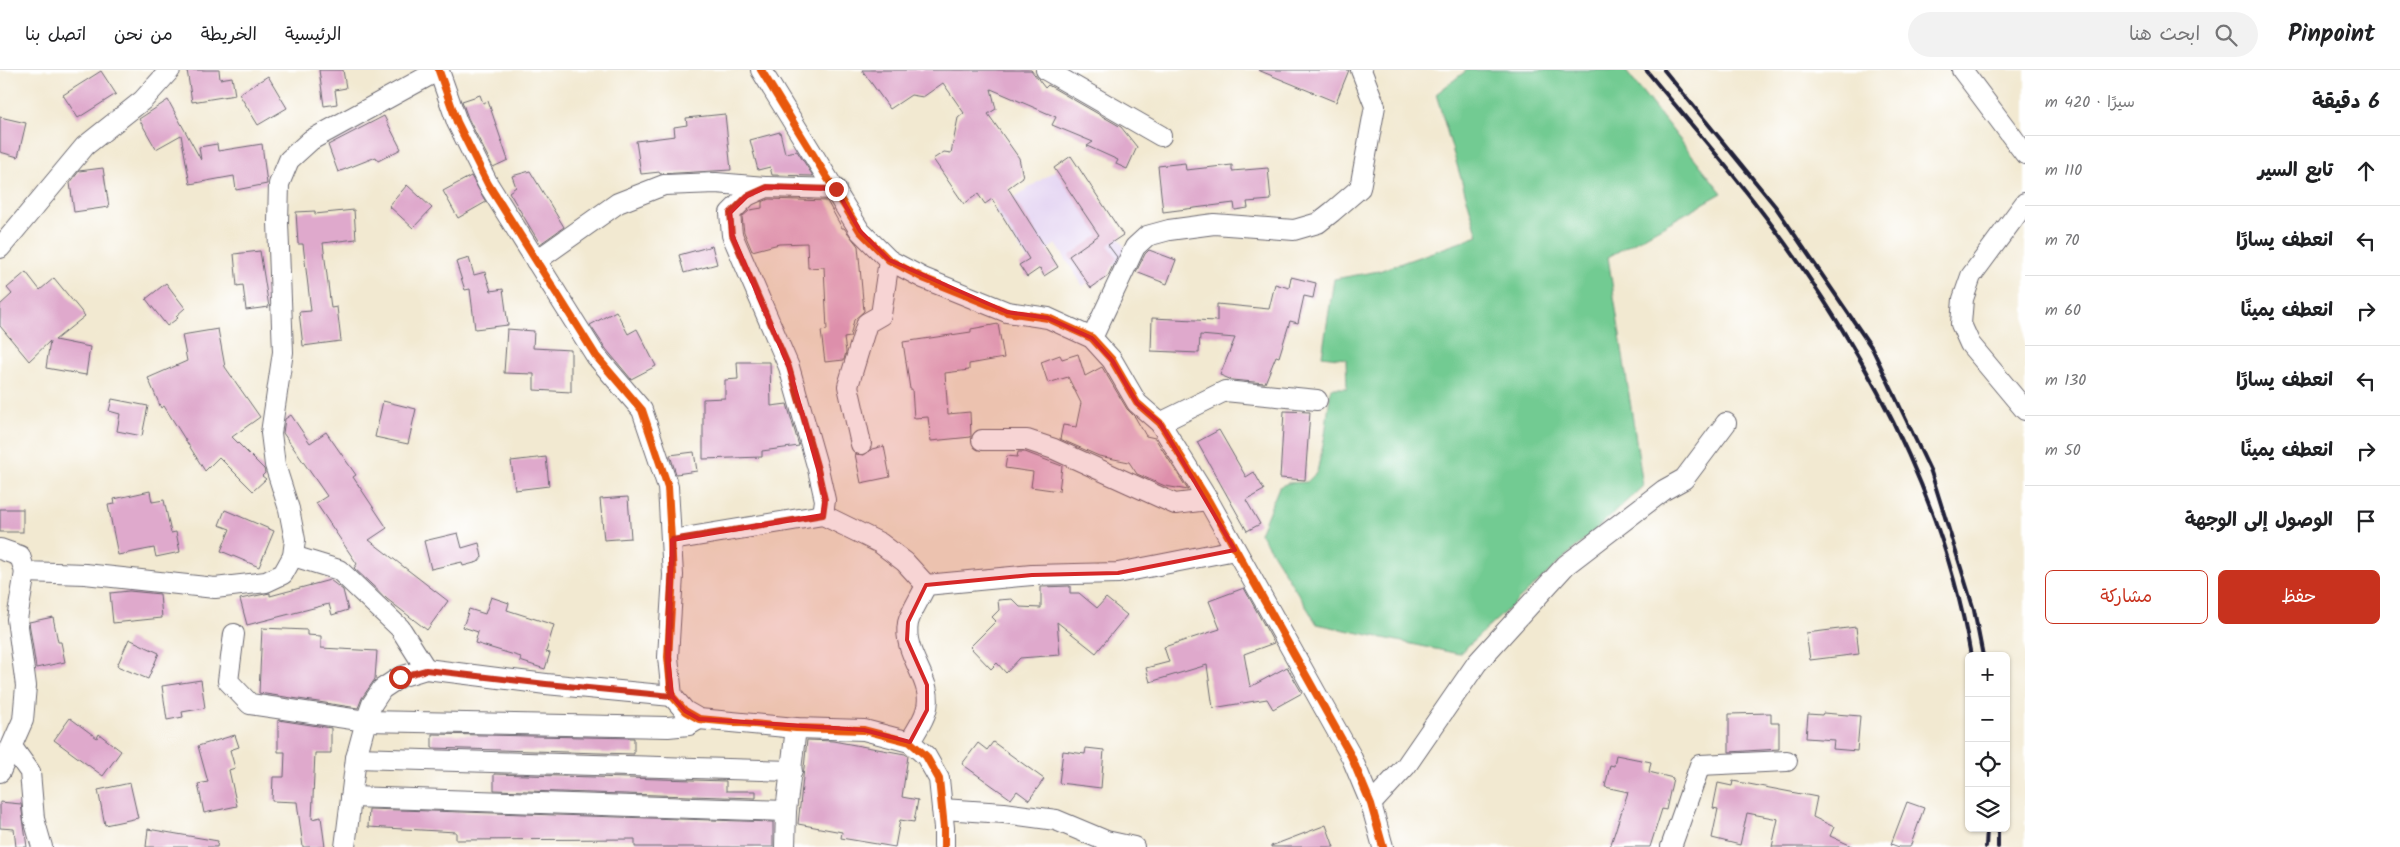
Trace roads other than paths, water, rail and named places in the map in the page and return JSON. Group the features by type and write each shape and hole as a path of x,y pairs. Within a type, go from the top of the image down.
{"street":[{"path":"0,248 85,146 143,100 170,70"},
{"path":"25,572 85,574 215,588 266,582 283,574 293,556 295,540 275,464 271,434 283,352 278,222 279,184 289,160 311,140 439,70 457,122 488,184 596,356 642,410 668,487 673,575 668,657 672,696 685,711 699,719 796,728 864,730 910,742 926,756 939,779 944,847"},
{"path":"1046,70 1161,136"},
{"path":"1092,338 1136,247 1147,236 1170,230 1214,224 1294,230 1318,223 1360,188 1376,106 1371,80 1360,70"},
{"path":"1962,70 2025,154"},
{"path":"767,72 860,231 889,260 923,278 1007,312 1048,318 1092,338 1112,360 1137,403 1160,423 1208,500 1351,756 1371,804 1382,847"},
{"path":"536,261 618,203 664,185 716,184 836,189"},
{"path":"767,187 747,196 730,213 732,235 789,367 818,469 825,500 823,515"},
{"path":"2025,203 1971,276 1963,299 1961,324 1970,344 2025,410"},
{"path":"861,444 848,386 867,323 881,315 889,260"},
{"path":"1160,423 1225,391 1317,400"},
{"path":"1371,804 1406,766 1477,663 1566,565 1664,490 1684,479 1726,424"},
{"path":"982,440 1026,440 1054,449 1175,504 1208,500"},
{"path":"672,540 823,515 880,543 905,562 926,585"},
{"path":"0,550 20,556 25,572 17,619 26,686 23,720 0,772"},
{"path":"926,585 1032,575 1118,573 1235,550"},
{"path":"293,556 339,570 400,628 426,670"},
{"path":"910,742 927,710 927,686 912,654 908,640 908,622 926,585"},
{"path":"234,634 228,681 250,704 366,721 668,727 689,725 699,719"},
{"path":"345,847 356,758 366,721 372,704 382,689 400,677 426,670 672,696"},
{"path":"785,847 786,810 796,728"},
{"path":"12,747 30,772 34,820 42,847"},
{"path":"356,758 792,771"},
{"path":"1671,847 1700,765 1787,761"},
{"path":"351,797 786,810"},
{"path":"942,809 1004,813 1056,820 1106,841 1134,847"}],"railway":[{"path":"1646,70 1726,166 1783,240 1858,356 1884,403 1928,502 1946,552 1970,652"},
{"path":"1664,70 1775,206 1872,348 1931,472 1974,610 1982,652"},
{"path":"1986,847 1987,832"},
{"path":"1998,832 1998,847"}]}
